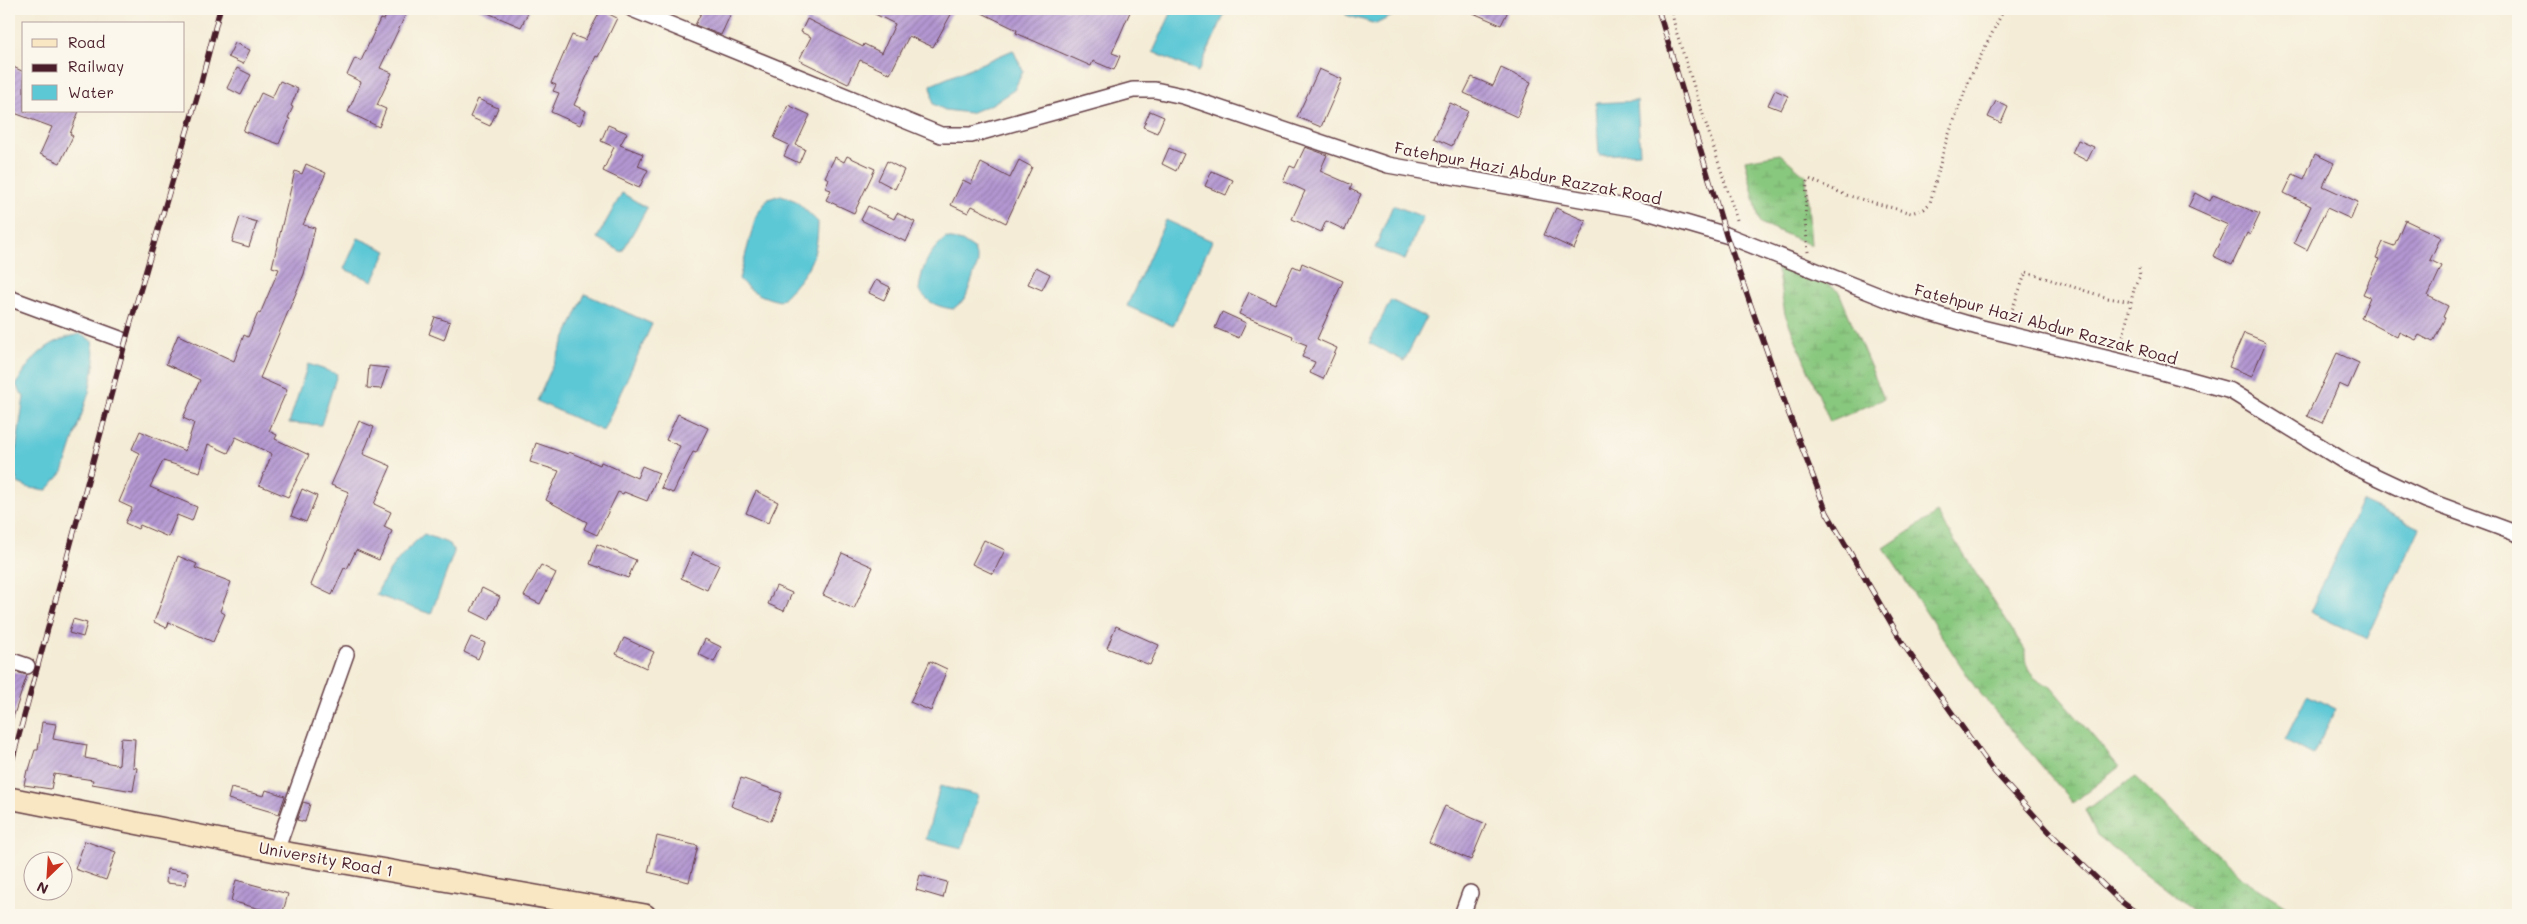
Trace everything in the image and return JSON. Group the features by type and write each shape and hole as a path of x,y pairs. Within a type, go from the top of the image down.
{"main road":[{"name":"University Road 1","path":"9,798 276,851 645,915"}],"street":[{"name":"Fatehpur Hazi Abdur Razzak Road","path":"632,9 941,135 970,135 1133,90 1155,90 1183,96 1388,165 1637,209 1744,242 1897,303 2008,334 2231,391 2355,468 2426,500 2518,534"},
{"path":"9,298 120,338"},
{"path":"276,851 346,654"},
{"path":"9,660 27,666"},
{"path":"1462,915 1470,892"}],"path":[{"path":"1671,9 1676,31 1744,242"},
{"path":"1808,267 1805,206 1807,182 1809,179 1846,195 1911,213 1924,209 1930,203 1945,145 1969,80 2004,9"},
{"path":"2119,361 2135,285 2140,276 2139,268"},
{"path":"2008,334 2008,321 2026,272 2108,298 2132,302"}],"green space":[{"path":"1780,154 1806,176 1811,245 1760,223 1745,160"},
{"path":"1776,263 1814,274 1839,292 1884,399 1830,422 1785,314"},
{"path":"1937,513 2025,650 2026,663 2030,673 2038,681 2050,686 2119,767 2073,803 1975,687 1884,548"},
{"path":"2135,777 2242,878 2300,915 2200,915 2097,835 2085,810"}],"water":[{"path":"1173,9 1227,9 1198,72 1153,52"},
{"path":"1346,9 1396,9 1394,15 1376,24 1346,15"},
{"path":"1013,50 1023,71 1014,90 992,104 970,113 945,110 933,104 931,85"},
{"path":"1637,101 1640,153 1599,155 1596,103"},
{"path":"622,193 647,208 622,252 597,238"},
{"path":"781,195 796,201 818,222 816,247 809,266 797,283 780,301 757,293 739,279 756,216 768,199"},
{"path":"1393,205 1423,217 1405,260 1375,248"},
{"path":"1166,220 1212,241 1173,326 1127,306"},
{"path":"358,238 387,251 373,281 344,269"},
{"path":"946,238 962,241 974,249 978,263 965,299 953,309 934,304 919,290 922,274 930,255"},
{"path":"585,294 652,324 603,431 537,401"},
{"path":"1391,300 1426,318 1404,361 1369,343"},
{"path":"80,334 92,341 95,360 89,392 63,472 47,490 29,488 18,483 13,470 24,397 16,385 28,366 42,351 58,341"},
{"path":"308,364 337,374 321,425 289,423"},
{"path":"2361,501 2419,528 2367,639 2310,612"},
{"path":"424,534 450,544 454,552 431,614 376,595 397,562 409,547"},
{"path":"2307,695 2336,709 2313,755 2285,740"},
{"path":"940,786 978,795 962,848 926,839"}],"building":[{"path":"389,9 406,14 380,68 392,73 377,105 386,109 379,127 348,112 361,82 347,75 355,58 361,61 380,19 384,20"},
{"path":"478,9 530,9 521,27"},
{"path":"703,9 733,9 721,35 695,25"},
{"path":"865,9 954,9 933,47 909,36 890,74 860,60 848,84 799,60 811,37 801,32 807,19 863,47 864,44 882,53 895,24"},
{"path":"974,9 1122,9 1130,12 1112,53 1120,56 1114,70 1093,61 1091,66 1016,33 1017,30"},
{"path":"1464,9 1509,9 1501,25"},
{"path":"601,10 617,18 598,57 596,56 574,105 586,111 580,125 551,112 559,93 553,91 556,85 551,83 572,35 585,40"},
{"path":"235,43 250,50 243,64 228,57"},
{"path":"9,65 22,71 22,112 79,112 70,134 73,136 60,163 40,154 52,127 9,111"},
{"path":"237,68 251,75 241,95 227,88"},
{"path":"1501,68 1531,82 1517,117 1464,93 1472,77 1493,86"},
{"path":"1319,69 1342,79 1321,127 1297,117"},
{"path":"280,81 298,89 291,106 293,107 288,118 290,119 279,144 243,131 261,93 272,98"},
{"path":"1775,90 1788,96 1781,110 1768,105"},
{"path":"478,99 498,108 490,126 470,117"},
{"path":"1996,101 2008,107 2001,123 1988,117"},
{"path":"1450,103 1468,111 1452,146 1434,138"},
{"path":"788,105 810,115 796,145 805,149 799,163 784,156 789,145 774,138"},
{"path":"1150,111 1164,117 1157,133 1143,127"},
{"path":"608,125 627,133 620,145 643,154 638,166 648,170 639,188 603,171 614,147 601,141"},
{"path":"2078,140 2094,147 2087,161 2072,153"},
{"path":"1305,147 1327,155 1320,171 1352,185 1350,189 1361,194 1345,230 1326,221 1321,232 1292,219 1305,191 1283,181 1290,166 1295,168"},
{"path":"1169,148 1184,154 1176,171 1162,164"},
{"path":"2315,154 2334,163 2323,186 2358,202 2351,219 2327,208 2307,250 2294,243 2311,206 2284,193 2293,174 2304,179"},
{"path":"847,156 875,169 854,213 826,200 831,190 825,188 829,179 825,177 835,157 844,162"},
{"path":"1019,160 1032,167 1006,223 972,206 968,213 951,205 963,180 971,184 981,163 1010,178"},
{"path":"887,161 904,170 895,189 878,180"},
{"path":"306,164 326,173 303,225 315,228 304,274 260,378 287,390 269,431 277,435 275,439 309,455 288,497 259,485 272,454 236,437 228,453 208,444 200,472 163,461 150,487 197,507 192,521 177,515 168,537 140,525 138,529 125,523 132,508 119,502 140,453 132,449 140,431 185,451 194,423 183,418 200,380 166,364 178,335 234,361 244,335 248,337 258,313 260,314 279,269 272,267 295,171 302,174"},
{"path":"1212,171 1233,180 1226,195 1205,186"},
{"path":"2195,193 2210,201 2213,195 2260,214 2250,235 2247,233 2232,265 2213,256 2228,225 2188,207"},
{"path":"868,206 894,219 897,213 915,222 906,242 861,220"},
{"path":"1556,208 1586,221 1574,249 1544,235"},
{"path":"240,217 257,222 249,247 232,242"},
{"path":"2405,220 2441,237 2430,260 2442,266 2428,296 2448,306 2443,317 2445,318 2433,342 2419,335 2416,340 2399,332 2397,337 2361,318 2370,297 2363,294 2379,259 2376,258 2383,242 2394,246"},
{"path":"1302,263 1343,281 1317,339 1337,348 1323,379 1310,373 1315,362 1302,357 1307,345 1292,339 1293,336 1239,314 1249,292 1275,304 1293,266 1300,269"},
{"path":"1036,267 1050,274 1042,290 1028,284"},
{"path":"876,280 890,287 884,300 869,293"},
{"path":"1222,312 1246,323 1239,338 1215,328"},
{"path":"435,317 450,322 444,340 429,334"},
{"path":"2244,333 2266,342 2252,376 2229,367"},
{"path":"2337,353 2359,363 2348,388 2339,384 2322,423 2307,416"},
{"path":"369,366 388,368 381,389 367,388"},
{"path":"678,414 708,428 696,453 693,452 673,493 661,488 680,446 666,440"},
{"path":"359,421 374,427 363,454 391,466 374,504 391,512 384,527 392,531 379,560 356,550 347,569 344,568 332,595 311,585 349,492 331,485"},
{"path":"536,443 568,454 569,452 600,465 601,462 637,478 642,466 659,473 647,501 624,492 623,494 618,492 597,535 584,529 587,522 546,500 559,471 530,462"},
{"path":"302,489 317,496 306,522 291,516"},
{"path":"756,491 778,502 768,523 746,513"},
{"path":"984,540 1005,550 993,574 972,564"},
{"path":"597,544 636,560 628,578 590,564"},
{"path":"692,553 719,565 707,590 681,578"},
{"path":"842,553 873,567 854,609 823,595"},
{"path":"178,556 197,564 195,568 231,582 220,611 225,614 213,642 169,622 167,628 154,622"},
{"path":"541,565 556,573 540,604 524,596"},
{"path":"776,586 792,593 784,611 768,604"},
{"path":"482,588 500,597 489,620 471,611"},
{"path":"73,619 87,623 83,637 69,633"},
{"path":"1116,626 1159,645 1150,665 1107,648"},
{"path":"471,637 485,643 478,659 464,652"},
{"path":"624,638 654,652 646,668 616,654"},
{"path":"705,639 721,647 714,662 698,654"},
{"path":"930,661 947,669 931,711 910,702"},
{"path":"12,671 27,675 12,721 9,721 9,683"},
{"path":"42,722 56,724 53,739 87,745 85,758 119,765 121,738 135,739 133,767 137,768 133,791 92,784 93,780 54,774 51,789 24,785 27,770 29,770 35,750 38,750"},
{"path":"741,778 782,793 771,821 731,806"},
{"path":"231,788 264,796 266,790 285,796 279,814 228,799"},
{"path":"303,802 310,804 305,822 297,820"},
{"path":"1445,806 1486,824 1471,860 1429,842"},
{"path":"657,836 698,846 689,882 648,872"},
{"path":"85,841 116,852 106,880 75,869"},
{"path":"167,869 188,872 186,885 166,883"},
{"path":"920,875 947,882 943,898 916,890"},
{"path":"236,880 288,894 282,915 231,901"}],"railway":[{"path":"9,772 130,325 198,94 220,9"},
{"path":"1658,9 1726,235 1789,414 1827,513 1905,647 1992,769 2055,838 2118,899 2139,915"}]}
